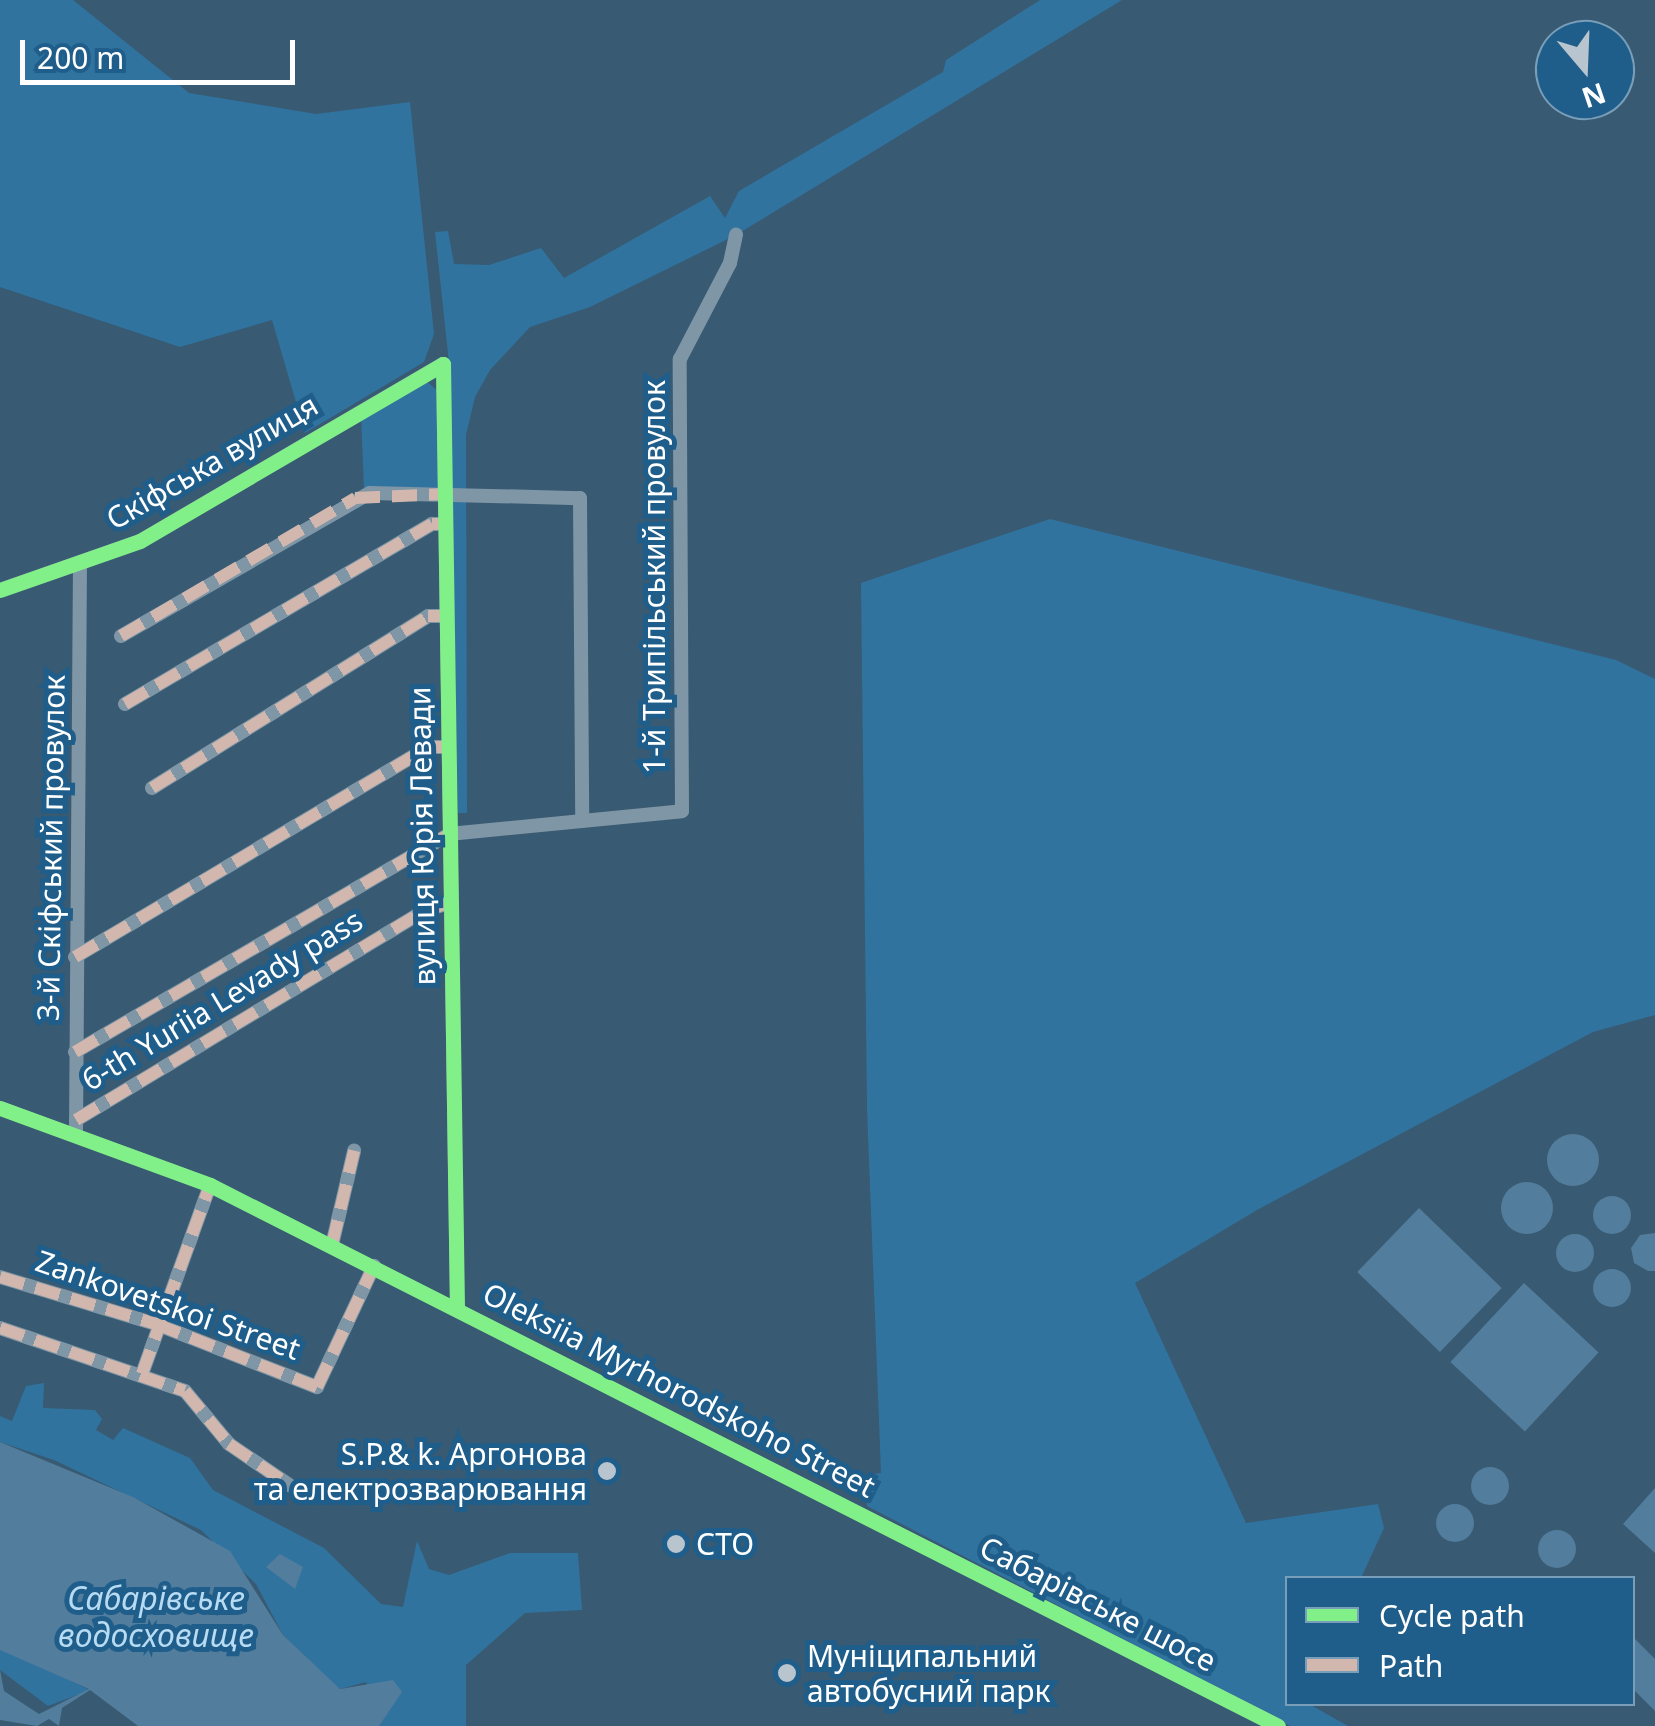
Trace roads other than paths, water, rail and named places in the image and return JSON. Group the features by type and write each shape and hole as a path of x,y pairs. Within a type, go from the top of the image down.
{"street":[{"name":"1-й Трипільський провулок","path":"582,821 682,811 680,359 730,263 736,235"},
{"name":"вулиця Юрія Левади","path":"443,364 457,1306"},
{"name":"Скіфська вулиця","path":"0,590 140,540 443,364"},
{"path":"76,1052 450,834 582,821 580,498 445,494 355,498 122,636"},
{"path":"126,704 432,524 445,524"},
{"name":"3-й Скіфський провулок","path":"76,1127 80,562"},
{"path":"152,788 428,616 447,616"},
{"path":"75,956 429,747 448,746"},
{"name":"6-th Yuriia Levady pass","path":"76,1127 424,911 451,902"},
{"name":"Oleksiia Myrhorodskoho Street","path":"0,1108 76,1127 210,1185 457,1306 894,1530"},
{"path":"332,1245 354,1150"},
{"path":"142,1374 156,1324 210,1185"},
{"name":"Zankovetskoi Street","path":"0,1277 156,1324 317,1386 374,1266"},
{"path":"0,1328 186,1391 229,1444 289,1485"},
{"name":"Сабарівське шосе","path":"894,1530 1278,1726"}],"water":[{"path":"1573,1134 1591,1142 1599,1160 1591,1178 1573,1186 1555,1178 1547,1160 1555,1142"},
{"path":"1527,1182 1545,1190 1553,1208 1545,1226 1527,1234 1509,1226 1501,1208 1509,1190"},
{"path":"1612,1196 1626,1201 1631,1215 1626,1229 1612,1234 1598,1229 1593,1215 1598,1201"},
{"path":"1419,1208 1502,1288 1440,1352 1357,1272"},
{"path":"1655,1233 1655,1271 1648,1271 1634,1263 1631,1248 1640,1235"},
{"path":"1575,1234 1589,1239 1594,1253 1589,1267 1575,1272 1561,1267 1556,1253 1561,1239"},
{"path":"1612,1269 1626,1274 1631,1288 1626,1302 1612,1307 1598,1302 1593,1288 1598,1274"},
{"path":"1524,1283 1599,1353 1525,1432 1450,1362"},
{"name":"Сабарівське водосховище","path":"0,1442 133,1497 230,1551 283,1635 340,1689 393,1680 402,1692 379,1726 138,1726 90,1690 62,1708 59,1726 49,1719 37,1726 0,1720 0,1670 4,1691 39,1714 89,1689 0,1650"},
{"path":"1490,1467 1504,1472 1509,1486 1504,1500 1490,1505 1476,1500 1471,1486 1476,1472"},
{"path":"1655,1488 1655,1553 1623,1524"},
{"path":"1455,1504 1469,1509 1474,1523 1469,1537 1455,1542 1441,1537 1436,1523 1441,1509"},
{"path":"1557,1530 1571,1535 1576,1549 1571,1563 1557,1568 1543,1563 1538,1549 1543,1535"},
{"path":"280,1554 303,1567 295,1589 266,1567"},
{"path":"1635,1639 1655,1659 1655,1711 1635,1691"}],"place":[{"name":"S.P.& k. Аргонова та електрозварювання","path":"607,1471"},
{"name":"СТО","path":"676,1544"},
{"name":"Муніципальний автобусний парк","path":"787,1673"}]}
